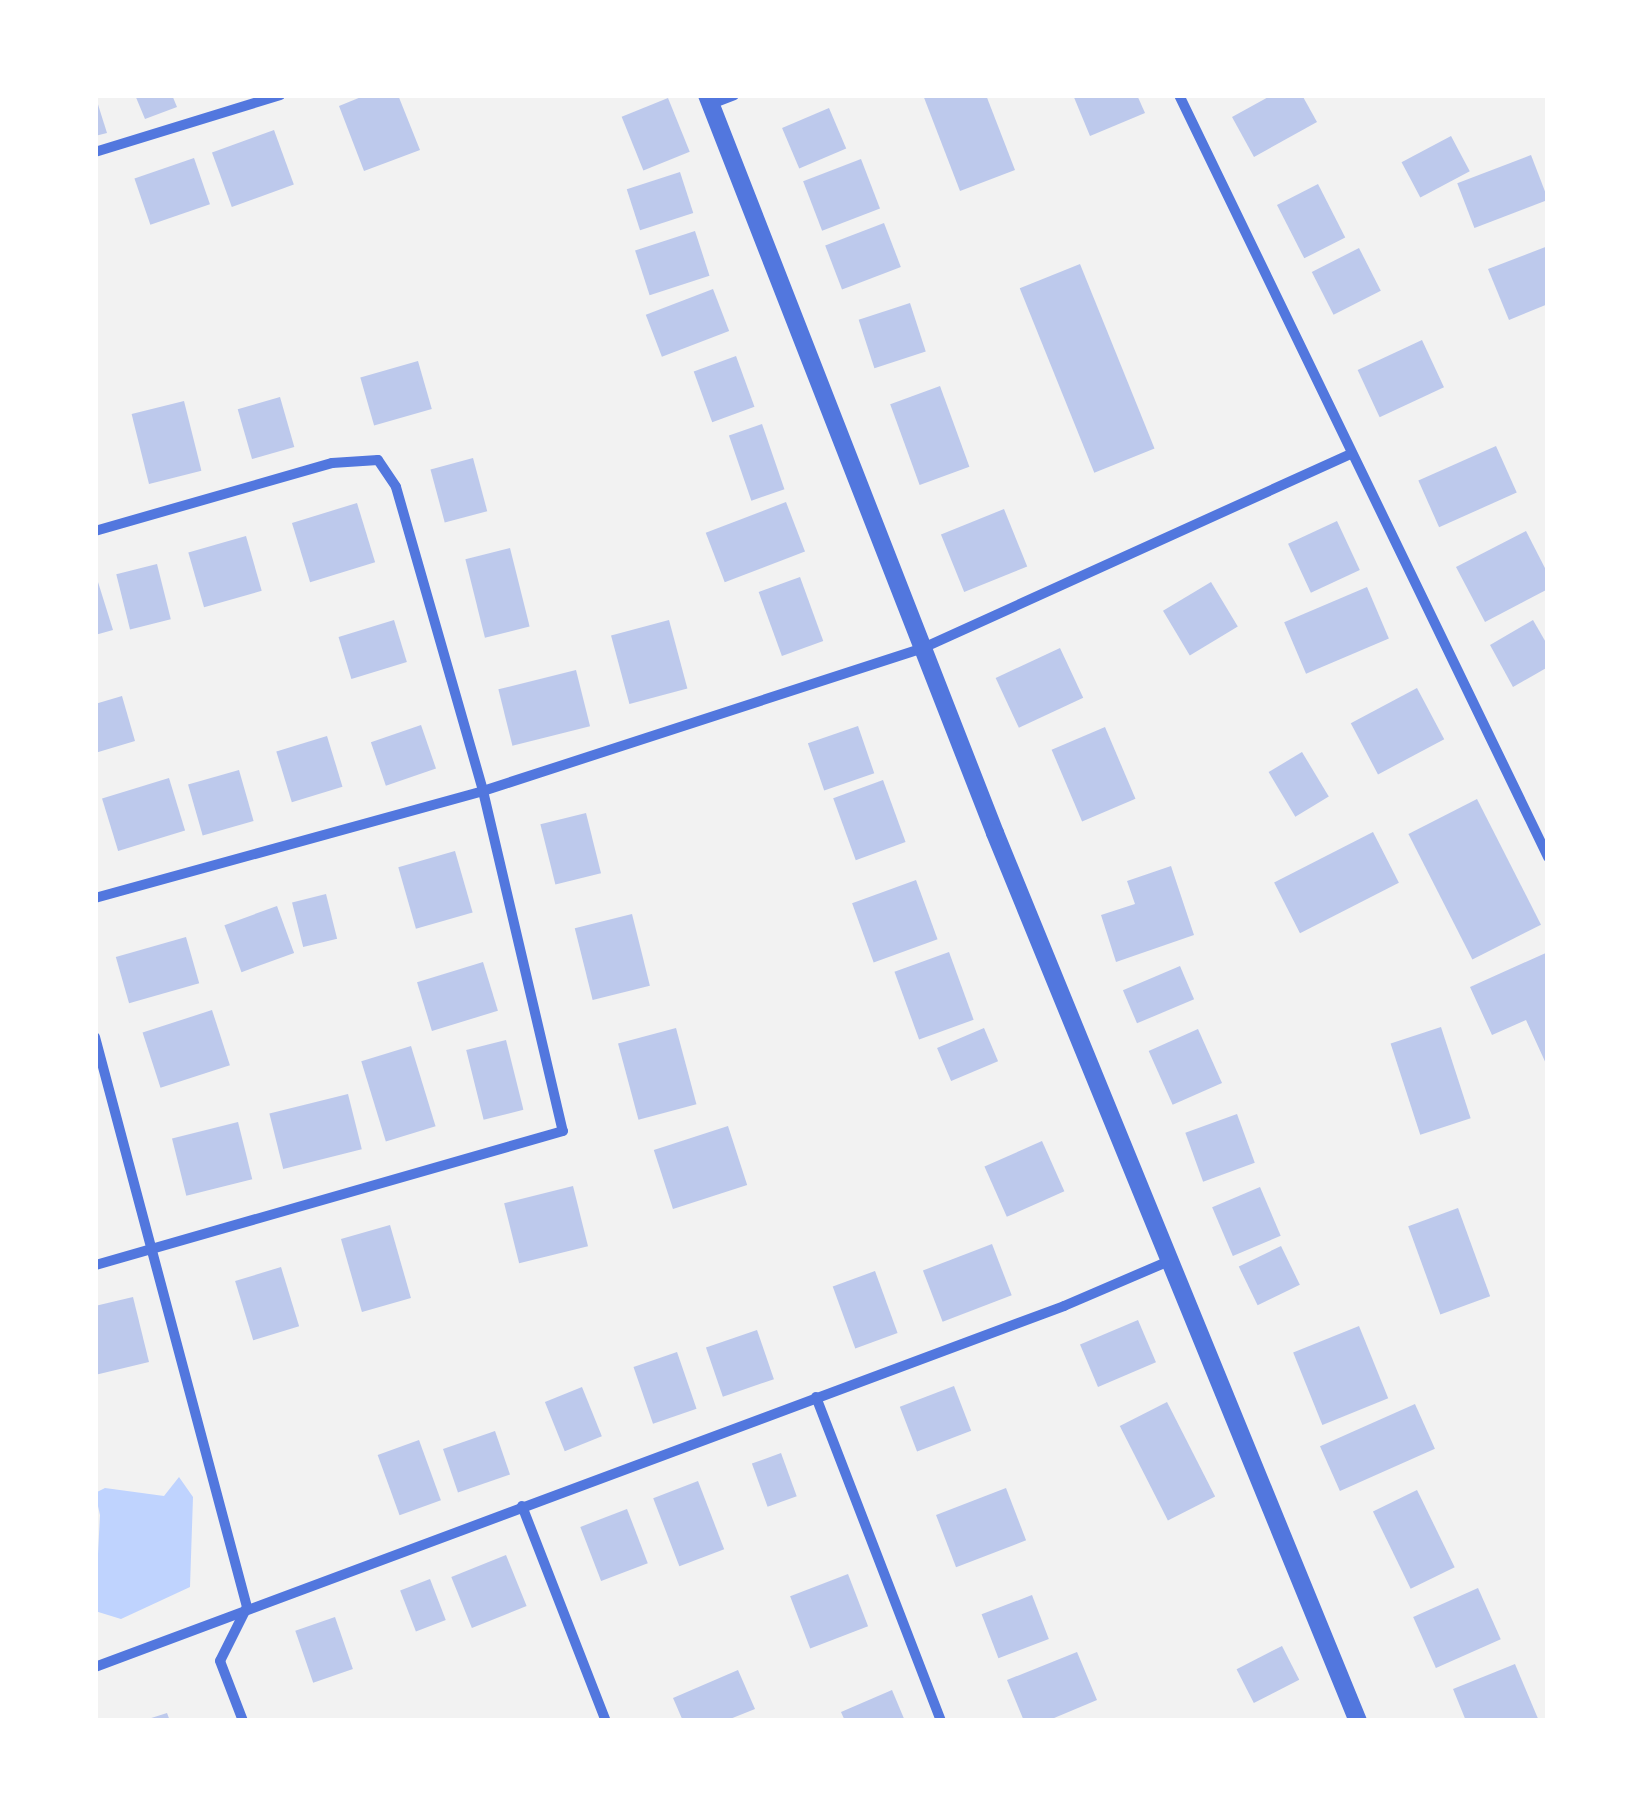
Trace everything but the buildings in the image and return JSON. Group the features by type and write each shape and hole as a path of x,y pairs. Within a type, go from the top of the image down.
{"street":[{"path":"95,152 280,95"},
{"path":"734,95 709,99 923,648 1358,1721"},
{"path":"1179,95 1548,857"},
{"path":"95,898 483,790 923,648 1350,454"},
{"path":"95,531 332,463 378,460 396,487 483,790 563,1131 150,1247 95,1266"},
{"path":"95,1037 248,1607 220,1660 243,1721"},
{"path":"95,1667 1169,1261"},
{"path":"816,1397 941,1721"},
{"path":"522,1506 606,1721"}],"water":[{"path":"179,1477 193,1497 190,1587 121,1619 95,1611 100,1515 95,1493 105,1488 164,1496"}]}
